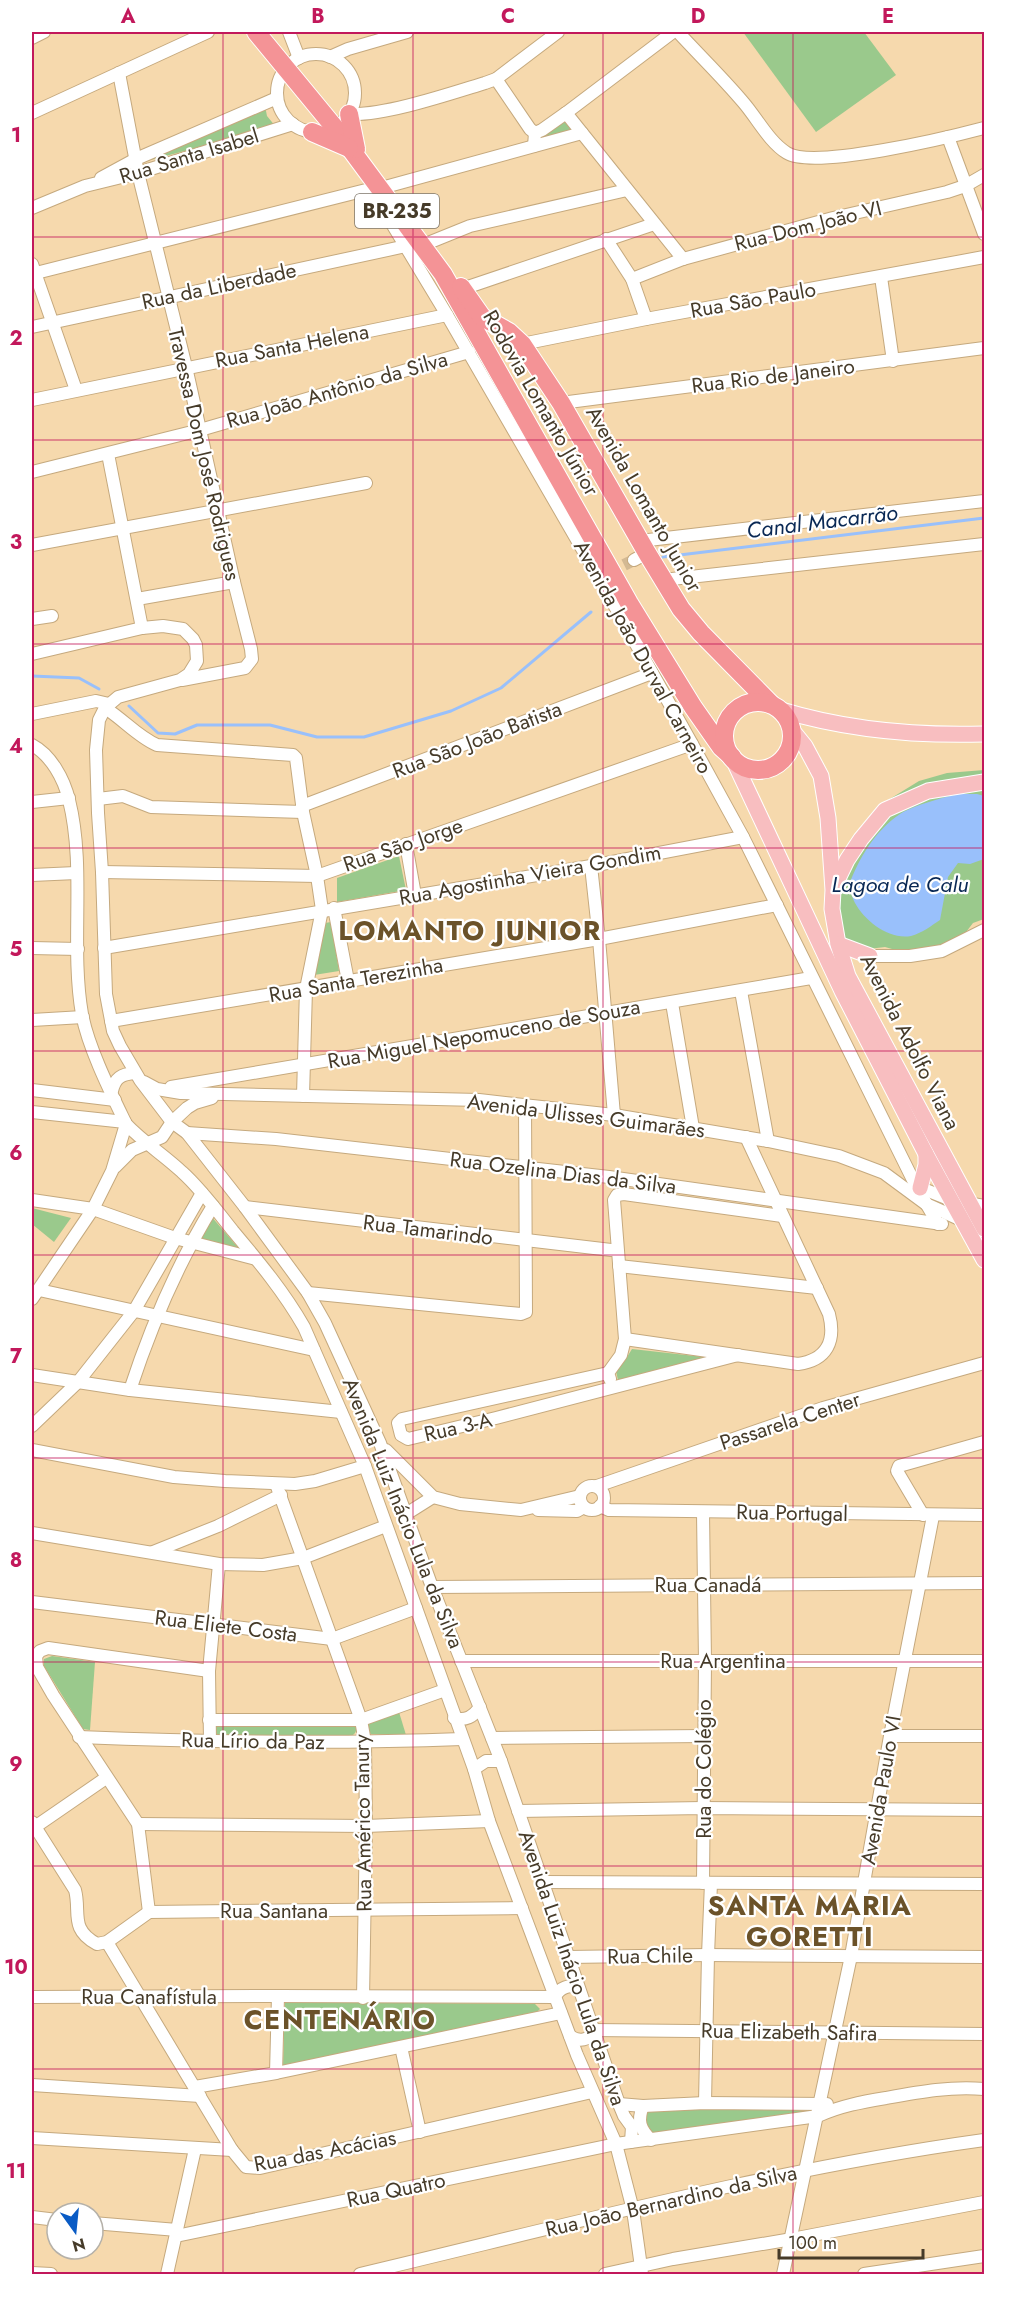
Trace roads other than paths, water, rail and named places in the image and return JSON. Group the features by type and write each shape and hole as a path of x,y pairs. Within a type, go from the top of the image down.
{"highway":[{"name":"Rodovia Lomanto Júnior","path":"259,33 289,63 345,135 443,273 629,603 693,707 721,747 732,758"},
{"path":"312,132 345,135"},
{"name":"Rodovia Lomanto Júnior","path":"345,135 377,188 428,243 482,316"},
{"name":"Avenida Lomanto Junior","path":"482,316 509,332 522,344 561,403 640,552 663,580 681,609 701,633 776,707"},
{"path":"759,702 776,707 788,719 792,730 792,742 788,753 781,762 771,768 749,769 732,758 726,748 725,727 737,709 748,704 759,702"}],"main road":[{"path":"776,707 881,731 927,735 984,734"},
{"name":"Avenida Adolfo Viana","path":"792,730 805,747 821,776 828,818 833,890 832,909 838,944 848,976 978,1205 984,1227"},
{"name":"Rodovia Lomanto Júnior","path":"732,758 758,816"},
{"path":"833,890 847,860 885,810 928,791 984,783"},
{"name":"Avenida Adolfo Viana","path":"758,816 787,870 842,991 926,1154 984,1260"},
{"path":"838,944 870,956 848,976"},
{"path":"918,1187 926,1165 926,1154"}],"street":[{"path":"32,38 44,32"},
{"path":"32,112 208,32"},
{"path":"288,32 289,63 279,80 277,98 281,110 293,124 312,132"},
{"path":"289,63 312,55 330,57 348,49 407,32"},
{"path":"345,135 369,112 407,104 496,79 558,32"},
{"path":"535,139 542,130 675,32 742,101 779,147 794,157 826,157 893,149 984,128"},
{"path":"330,57 348,71 353,81 353,103 345,135"},
{"path":"119,73 136,159"},
{"path":"496,79 535,139"},
{"name":"Rua Santa Isabel","path":"32,208 85,186 136,159 277,98"},
{"path":"566,113 682,259"},
{"name":"Rua Santa Isabel","path":"85,186 138,173 293,124"},
{"path":"76,390 33,270 156,243 377,188 535,139 582,133"},
{"path":"948,137 984,234"},
{"name":"Travessa Dom José Rodrigues","path":"136,159 252,659 245,668 180,680"},
{"name":"Rua Dom João VI","path":"632,279 682,259 833,218 909,202 965,186 984,175"},
{"name":"Avenida João Durval Carneiro","path":"377,188 406,246 604,576 652,673 743,837 811,978 938,1224"},
{"path":"428,243 470,226 627,190"},
{"path":"462,289 654,224"},
{"path":"606,239 632,279 646,319"},
{"name":"Rua da Liberdade","path":"32,327 406,246"},
{"name":"Rua São Paulo","path":"522,344 984,257"},
{"path":"881,277 893,361"},
{"name":"Rua Santa Helena","path":"32,400 447,315"},
{"name":"Rua Rio de Janeiro","path":"561,403 984,348"},
{"name":"Rua João Antônio da Silva","path":"32,472 200,430 469,352"},
{"path":"108,454 142,628"},
{"path":"32,545 366,483"},
{"path":"640,552 984,501"},
{"path":"663,580 984,544"},
{"path":"137,599 234,582"},
{"path":"32,619 52,616"},
{"path":"32,654 142,628 177,627 183,629 193,639 198,650 197,661 189,674 180,680 130,692 108,704"},
{"name":"Rua São João Batista","path":"98,799 123,796 151,807 162,808 303,809 652,673"},
{"path":"32,714 96,701 108,704 123,720 147,740 157,745 292,755 297,761 303,809 317,876 348,981"},
{"name":"Avenida Luiz Inácio Lula da Silva","path":"108,704 99,720 97,733 98,799 106,994 111,1021 120,1046 137,1076 172,1122 187,1132 245,1207 308,1293 325,1323 380,1443 432,1587 501,1761 619,2104 632,2127 631,2142"},
{"name":"Rua São Jorge","path":"102,872 317,876 692,744"},
{"name":"Avenida Luiz Inácio Lula da Silva","path":"32,745 55,765 69,798 76,873 83,1017 94,1051 126,1123 183,1172 213,1206 292,1305 314,1350 365,1466 474,1769 489,1821 592,2092 616,2144 633,2210 641,2270"},
{"path":"32,802 69,798"},
{"name":"Rua Agostinha Vieira Gondim","path":"104,948 591,866 743,837"},
{"path":"406,844 415,895"},
{"path":"591,866 614,1115"},
{"path":"32,875 76,873"},
{"name":"Rua Santa Terezinha","path":"111,1021 599,939 777,905"},
{"path":"303,1096 306,988 328,909"},
{"path":"870,956 910,956 942,951 984,930"},
{"path":"32,948 78,948"},
{"name":"Rua Miguel Nepomuceno de Souza","path":"157,1089 811,978"},
{"path":"741,990 768,1141"},
{"path":"672,1003 693,1128"},
{"path":"32,1020 83,1017"},
{"path":"32,1090 113,1096 115,1081 120,1076 137,1076 157,1089 181,1093 231,1095"},
{"path":"112,1171 132,1150 162,1137 172,1122 195,1103 231,1095"},
{"name":"Avenida Ulisses Guimarães","path":"231,1095 476,1100 614,1115 768,1141 839,1156 884,1173 926,1204"},
{"path":"308,1293 523,1314 527,1311 525,1105"},
{"path":"32,1112 126,1123 112,1171 93,1209 35,1295 134,1311 314,1350"},
{"name":"Rua Ozelina Dias da Silva","path":"187,1132 276,1139 609,1177 938,1224 964,1222"},
{"path":"626,1339 798,1364 807,1363 823,1353 830,1343 833,1329 829,1314 746,1137"},
{"path":"884,1173 951,1200 978,1205"},
{"path":"32,1426 78,1382 134,1311 202,1193"},
{"path":"612,1389 608,1373 621,1355 626,1339 614,1200 619,1194 782,1216"},
{"path":"32,1200 93,1209 175,1238 256,1259"},
{"path":"926,1204 964,1222 984,1227"},
{"path":"130,1390 147,1337 191,1242 213,1206"},
{"name":"Rua Tamarindo","path":"245,1207 526,1242 610,1250"},
{"path":"619,1266 817,1288"},
{"name":"Rua 3-A","path":"608,1373 402,1419 397,1426 401,1435 408,1438 612,1389 738,1355"},
{"name":"Passarela Center","path":"597,1486 822,1408 984,1363"},
{"path":"32,1375 130,1390 341,1412"},
{"path":"928,1516 897,1471 899,1466 984,1442"},
{"path":"380,1443 397,1463 433,1497 481,1507 521,1510 582,1501"},
{"path":"32,1450 174,1477 278,1490"},
{"path":"152,1553 218,1526 278,1490 365,1466"},
{"path":"587,1486 597,1486 604,1494 604,1500 600,1506 592,1510 582,1501 587,1486"},
{"name":"Rua Américo Tanury","path":"278,1490 362,1720 366,1826 363,1998"},
{"path":"406,1514 433,1497"},
{"name":"Rua Portugal","path":"600,1506 609,1510 984,1515"},
{"name":"Rua do Colégio","path":"703,1512 705,1661 703,1808 708,1955 705,2103"},
{"name":"Avenida Paulo VI","path":"783,2274 851,1956 890,1736 922,1583 928,1516"},
{"path":"32,1533 219,1564 263,1566 303,1558 386,1526"},
{"path":"210,1742 209,1671 219,1564"},
{"name":"Rua Canadá","path":"432,1587 984,1583"},
{"name":"Rua Eliete Costa","path":"32,1602 332,1639 416,1608"},
{"path":"106,1778 33,1826 75,1890 77,1898 75,1914 83,1933 97,1944 107,1942 149,1912 138,1824 106,1778 37,1667 36,1656 48,1648 209,1671"},
{"name":"Rua Argentina","path":"461,1661 984,1661"},
{"path":"208,1720 362,1720 445,1690"},
{"path":"454,1718 470,1718 480,1707"},
{"path":"492,1738 705,1736"},
{"path":"890,1736 984,1736"},
{"name":"Rua Lírio da Paz","path":"80,1737 210,1742 364,1742 462,1739"},
{"path":"474,1769 486,1761 501,1761"},
{"path":"518,1811 703,1808 984,1810"},
{"path":"138,1824 366,1826 489,1821"},
{"path":"543,1882 984,1884"},
{"name":"Rua Santana","path":"149,1912 522,1908"},
{"name":"Rua das Acácias","path":"107,1942 232,2150 246,2167 255,2168 592,2092"},
{"name":"Rua Chile","path":"568,1957 708,1955 984,1957"},
{"path":"32,1984 36,1997"},
{"name":"Rua Canafístula","path":"36,1997 555,1997 566,1987 574,1986 579,1989"},
{"path":"276,2073 278,1996"},
{"path":"32,2085 198,2092 276,2073 561,2013"},
{"name":"Rua Elizabeth Safira","path":"570,2036 577,2040 585,2039 592,2034 593,2030 984,2034"},
{"path":"401,2047 420,2132"},
{"path":"616,2144 818,2116 837,2107 945,2088 984,2089"},
{"path":"619,2104 643,2106 705,2103 821,2103 837,2107"},
{"path":"643,2106 639,2116 640,2123 643,2131 651,2140"},
{"path":"32,2138 232,2150"},
{"name":"Rua João Bernardino da Silva","path":"360,2274 804,2170 984,2140"},
{"name":"Rua Quatro","path":"105,2224 176,2233 616,2144"},
{"path":"167,2274 195,2149"},
{"path":"605,2274 641,2270 984,2202"},
{"path":"864,2274 984,2256"},
{"path":"32,2273 51,2274"}],"water":[{"name":"Lagoa de Calu","path":"958,794 984,796 984,859 970,864 958,863 948,877 940,920 911,936 886,932 871,922 854,901 849,885 858,865 883,828 900,814 920,805"}],"waterway":[{"name":"Canal Macarrão","path":"663,557 984,518"},
{"name":"Canal Macarrão","path":"129,706 158,733 175,734 197,725 270,725 317,737 364,737 451,711 501,688 591,612"},
{"name":"Canal Macarrão","path":"32,676 79,678 99,689"}],"tunnel":[{"path":"608,573 634,560"}],"district":[{"name":"LOMANTO JUNIOR","path":"470,931"},
{"name":"SANTA MARIA GORETTI","path":"810,1922"},
{"name":"CENTENÁRIO","path":"340,2020"}]}
